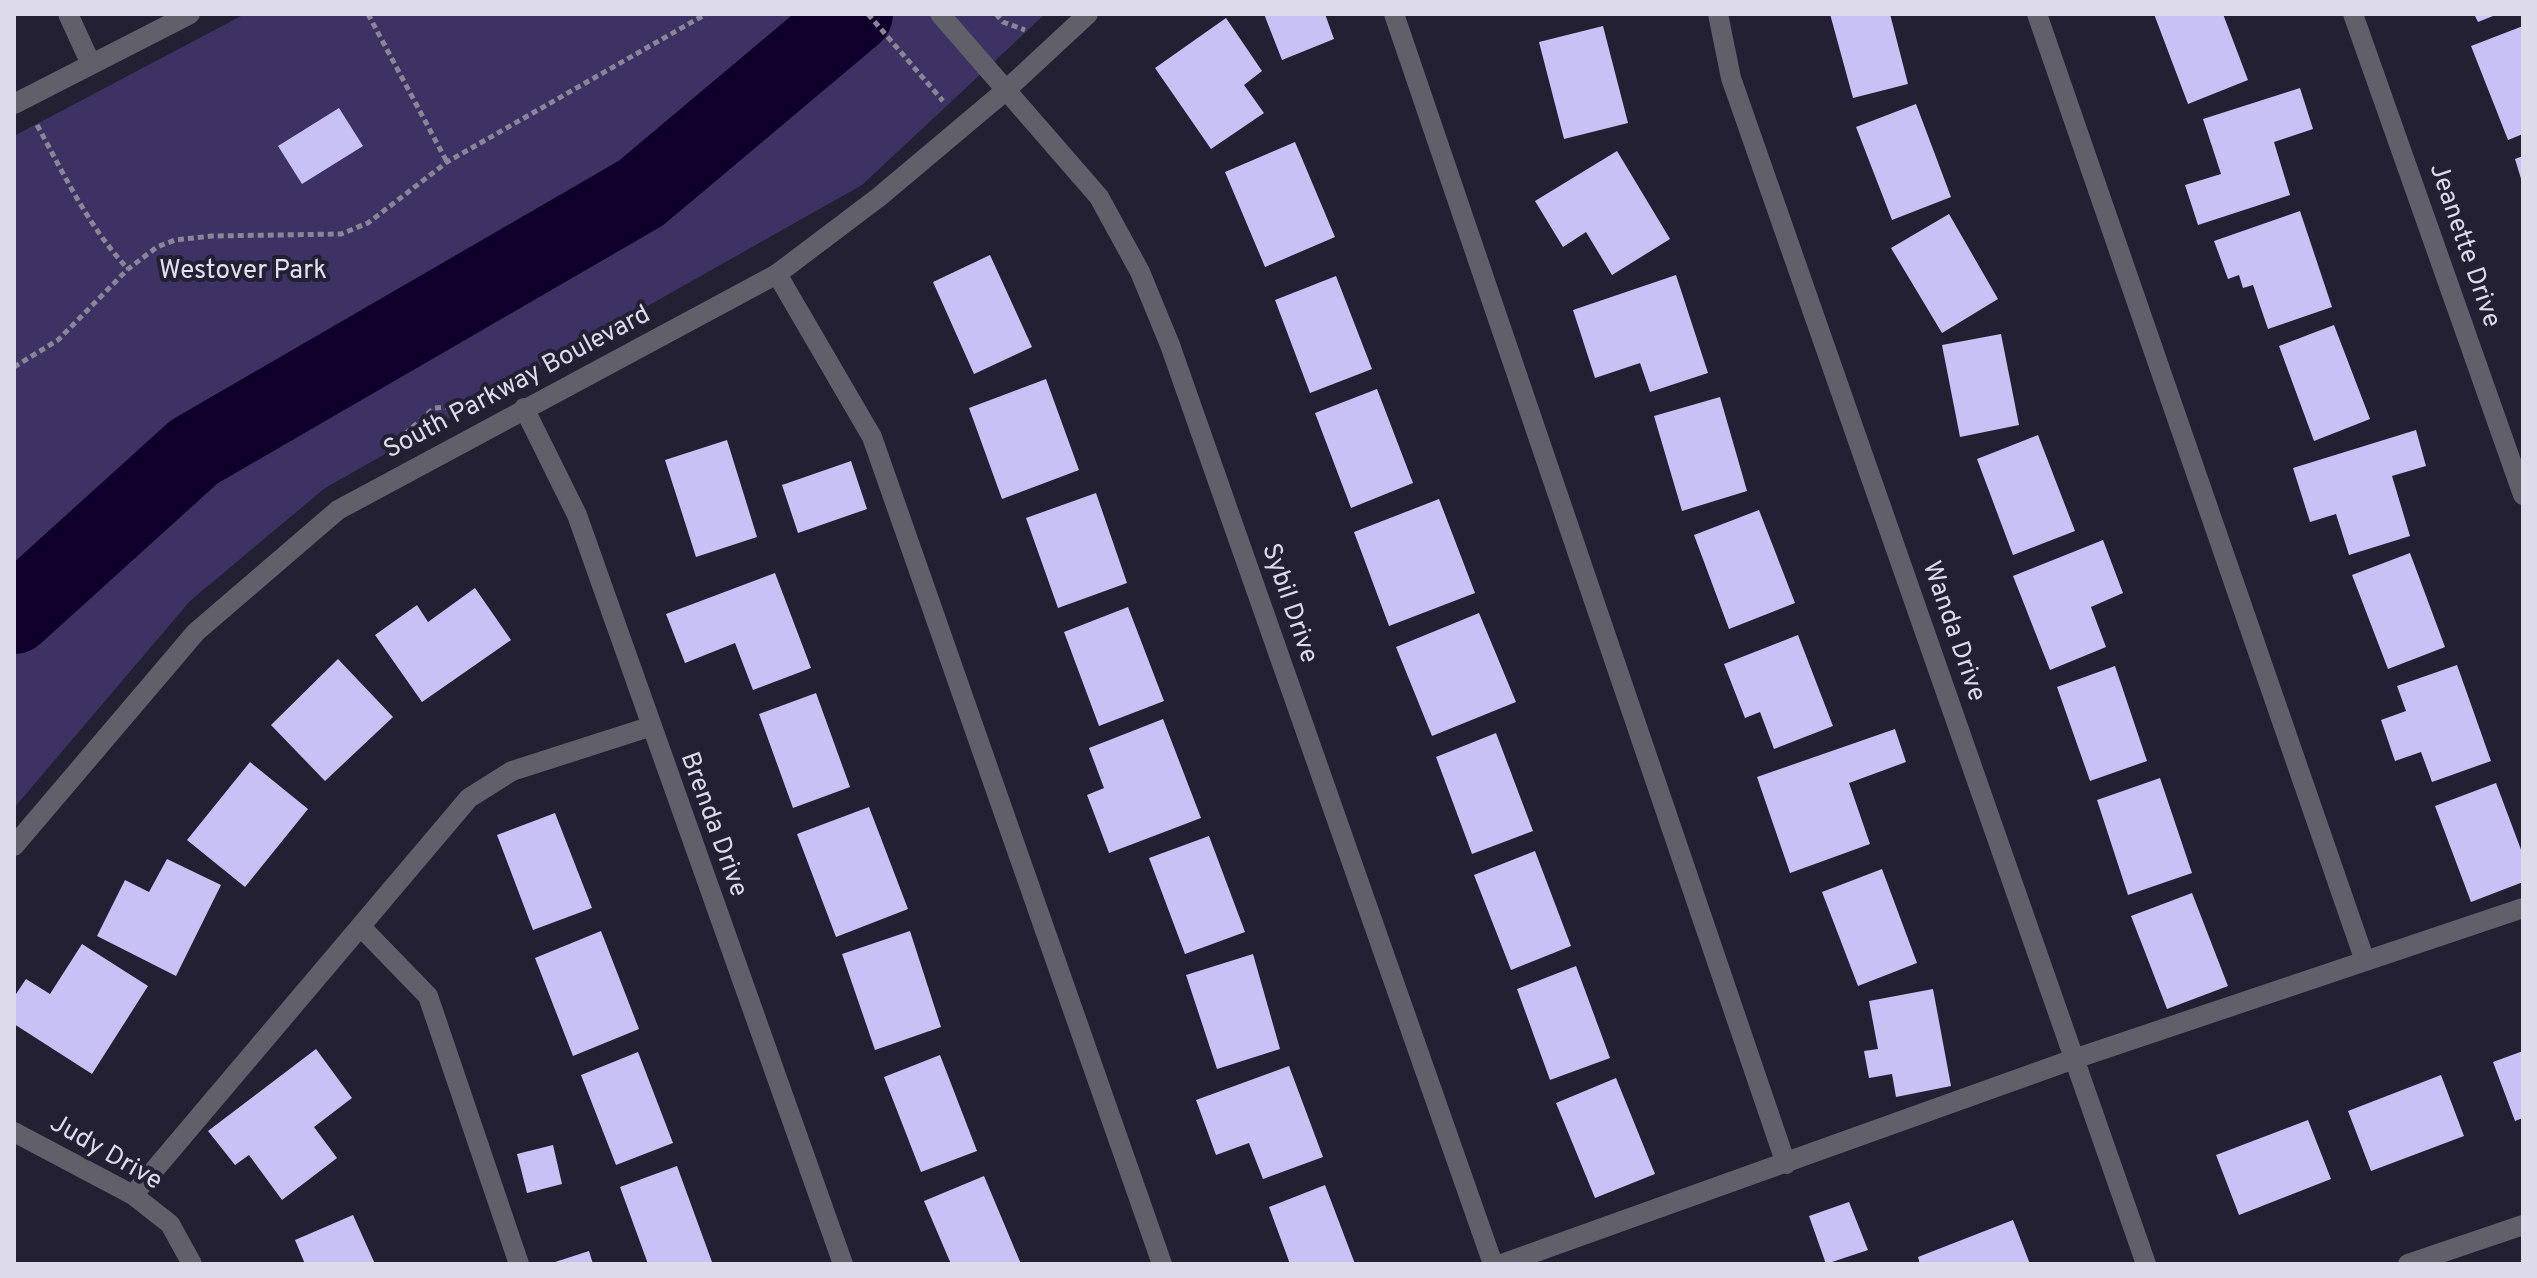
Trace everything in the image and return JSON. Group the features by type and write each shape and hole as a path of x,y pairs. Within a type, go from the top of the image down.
{"street":[{"path":"68,14 91,64"},
{"path":"19,101 190,14"},
{"name":"Sybil Drive","path":"940,14 1099,197 1140,272 1175,360 1493,1264"},
{"name":"South Parkway Boulevard","path":"14,846 207,621 338,510 524,408 730,302 777,274 879,197 1005,91 1088,14"},
{"path":"1394,14 1786,1164"},
{"name":"Wanda Drive","path":"1718,14 1731,78 2146,1264"},
{"path":"2037,14 2365,961"},
{"name":"Jeanette Drive","path":"2353,14 2523,495"},
{"path":"777,274 872,437 1162,1264"},
{"name":"Brenda Drive","path":"524,408 577,515 649,727 843,1264"},
{"path":"133,1195 469,798 512,771 649,727"},
{"path":"1502,1264 2074,1059 2523,908"},
{"path":"361,927 428,996 519,1264"},
{"name":"Judy Drive","path":"14,1132 133,1195 170,1224 192,1264"},
{"path":"2408,1264 2523,1225"}],"path":[{"path":"368,14 447,162"},
{"path":"14,367 58,340 128,269 157,247 175,240 341,234 368,223 447,162 490,141 706,14"},
{"path":"868,14 943,101"},
{"path":"996,14 1003,22"},
{"path":"19,101 104,244 128,269"}],"green space":[{"name":"Westover Park","path":"245,14 1045,14 862,185 325,488 190,601 14,808 14,136"}],"building":[{"path":"1264,14 1325,14 1334,39 1282,60"},
{"path":"1830,14 1890,14 1908,84 1853,98"},
{"path":"2154,14 2223,14 2248,80 2188,104"},
{"path":"2474,14 2498,14 2478,22"},
{"path":"1226,18 1262,71 1244,85 1264,113 1211,149 1155,68"},
{"path":"1603,26 1628,123 1564,139 1539,42"},
{"path":"2523,26 2523,134 2508,140 2471,46"},
{"path":"2300,88 2313,129 2274,142 2290,195 2198,225 2185,185 2221,174 2203,119"},
{"path":"1916,104 1951,197 1892,220 1856,127"},
{"path":"339,108 363,146 302,184 278,146"},
{"path":"1295,142 1335,237 1265,267 1225,172"},
{"path":"1617,151 1670,239 1612,275 1586,232 1563,247 1535,201"},
{"path":"2523,156 2523,182 2522,182 2515,159"},
{"path":"2300,211 2332,307 2268,329 2253,285 2243,288 2239,275 2228,279 2214,241"},
{"path":"1949,214 1998,299 1942,333 1891,248"},
{"path":"990,255 1032,347 974,374 933,282"},
{"path":"1676,275 1708,373 1650,392 1640,363 1595,378 1573,310"},
{"path":"1336,276 1372,369 1310,393 1275,300"},
{"path":"2334,325 2370,419 2314,441 2279,346"},
{"path":"2001,334 2019,425 1960,437 1942,345"},
{"path":"1046,379 1079,470 1002,499 969,408"},
{"path":"1377,389 1413,483 1351,508 1315,413"},
{"path":"1720,397 1747,491 1682,511 1654,416"},
{"path":"2416,430 2426,466 2392,476 2410,536 2349,555 2336,514 2310,522 2293,468"},
{"path":"2038,435 2075,531 2013,555 1977,459"},
{"path":"727,440 757,537 696,557 665,460"},
{"path":"851,461 867,509 798,533 782,485"},
{"path":"1096,493 1127,583 1058,608 1026,518"},
{"path":"1439,499 1475,593 1389,626 1354,532"},
{"path":"1759,510 1795,603 1729,629 1694,535"},
{"path":"2103,540 2123,593 2091,607 2106,647 2050,670 2013,576"},
{"path":"2410,553 2445,647 2388,669 2352,575"},
{"path":"775,573 811,668 753,690 735,643 685,663 666,614"},
{"path":"475,588 511,640 422,702 375,635 417,605 428,622"},
{"path":"1128,607 1164,701 1099,726 1064,632"},
{"path":"1479,613 1516,702 1432,736 1396,647"},
{"path":"1798,635 1833,726 1774,749 1760,712 1745,718 1724,664"},
{"path":"338,659 393,717 325,781 271,725"},
{"path":"2457,665 2491,761 2432,782 2421,752 2395,761 2381,720 2406,711 2397,686"},
{"path":"2115,666 2147,761 2090,781 2057,687"},
{"path":"816,693 850,787 793,808 759,714"},
{"path":"1163,719 1201,818 1109,853 1087,795 1104,788 1089,748"},
{"path":"1895,729 1906,762 1849,783 1870,844 1790,873 1757,777"},
{"path":"1496,733 1533,831 1472,854 1436,757"},
{"path":"250,762 308,809 245,887 187,840"},
{"path":"2160,778 2192,873 2128,895 2097,800"},
{"path":"2496,783 2523,855 2523,882 2471,902 2435,806"},
{"path":"869,807 908,909 836,937 797,834"},
{"path":"555,813 592,908 533,930 497,835"},
{"path":"1209,836 1245,932 1185,954 1149,858"},
{"path":"1535,851 1571,946 1511,970 1474,875"},
{"path":"167,859 221,885 176,976 97,936 125,880 149,892"},
{"path":"1882,869 1917,963 1858,986 1822,892"},
{"path":"2192,893 2228,986 2167,1009 2131,916"},
{"path":"601,931 639,1029 573,1056 535,958"},
{"path":"910,931 941,1027 875,1050 842,954"},
{"path":"82,944 148,986 92,1074 14,1024 14,997 26,979 50,994"},
{"path":"1253,954 1280,1049 1217,1069 1186,975"},
{"path":"1576,966 1610,1058 1550,1080 1517,989"},
{"path":"1933,989 1951,1086 1896,1097 1892,1074 1869,1078 1864,1051 1878,1049 1869,1001"},
{"path":"316,1049 352,1098 314,1127 337,1158 282,1200 249,1155 235,1165 208,1131"},
{"path":"2523,1051 2523,1118 2515,1121 2493,1062"},
{"path":"638,1052 673,1143 616,1165 581,1075"},
{"path":"940,1055 977,1151 921,1172 884,1077"},
{"path":"1289,1066 1323,1157 1263,1179 1249,1143 1216,1155 1196,1100"},
{"path":"2441,1075 2464,1136 2371,1171 2348,1111"},
{"path":"1616,1078 1655,1174 1595,1198 1556,1103"},
{"path":"2308,1120 2331,1179 2239,1215 2216,1155"},
{"path":"553,1145 562,1184 527,1193 517,1154"},
{"path":"677,1166 712,1262 708,1264 648,1264 620,1187"},
{"path":"984,1176 1021,1264 951,1264 924,1201"},
{"path":"1325,1185 1355,1264 1290,1264 1269,1207"},
{"path":"1849,1202 1868,1250 1826,1264 1809,1216"},
{"path":"353,1215 375,1264 305,1264 295,1240"},
{"path":"2013,1220 2030,1264 1920,1264 1918,1257"},
{"path":"589,1251 593,1264 552,1264 552,1263"}],"waterway":[{"path":"14,615 194,452 641,193 854,14"}]}
